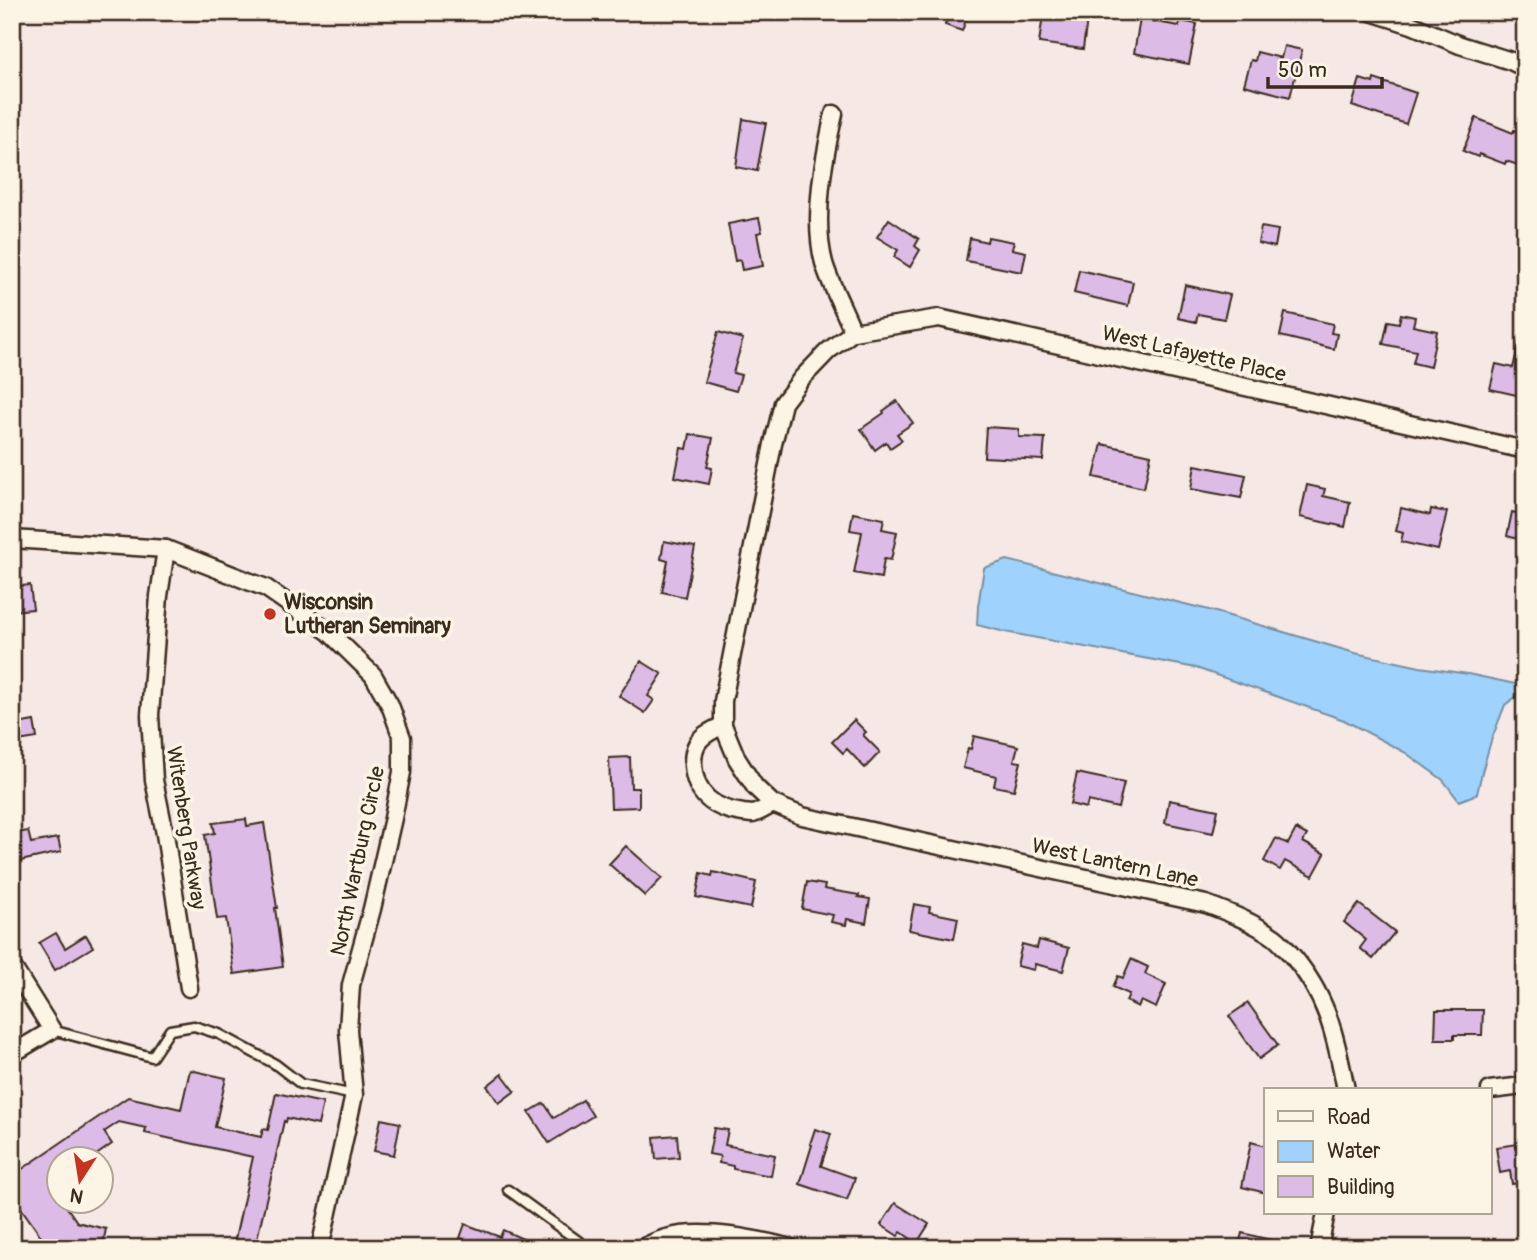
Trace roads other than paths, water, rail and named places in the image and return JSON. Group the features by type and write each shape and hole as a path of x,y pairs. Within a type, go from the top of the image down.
{"street":[{"path":"1371,12 1525,68"},
{"path":"834,114 822,166 820,237 824,263 853,332"},
{"name":"West Lafayette Place","path":"853,332 939,318 1525,450"},
{"name":"West Lantern Lane","path":"853,332 828,351 783,403 773,444 723,701 723,725 737,759 755,787 773,804 802,817 1206,904 1236,915 1276,938 1300,964 1316,989 1330,1019 1346,1088"},
{"name":"North Wartburg Circle","path":"12,539 166,549 266,588 329,632 373,675 390,705 402,738 402,772 372,909 351,985 348,1030 354,1095 320,1248"},
{"name":"Witenberg Parkway","path":"166,549 159,596 150,715 154,780 189,988"},
{"path":"723,725 709,732 696,744 693,761 699,790 710,802 737,812 753,814 773,804"},
{"path":"12,966 52,1030 12,1054"},
{"path":"1492,1090 1525,1084"},
{"path":"1319,1248 1326,1214"},
{"path":"641,1248 668,1237 698,1234 759,1241 791,1248"}],"lane":[{"path":"52,1030 152,1057 170,1030 194,1026 219,1034 266,1059 301,1084 354,1095"},
{"path":"509,1190 588,1248"}],"water":[{"path":"1007,560 1209,610 1355,653 1525,686 1525,690 1505,705 1491,741 1477,794 1459,801 1443,780 1406,753 1344,720 1196,668 977,625 984,568"}],"place":[{"name":"Wisconsin Lutheran Seminary","path":"270,614"}]}
